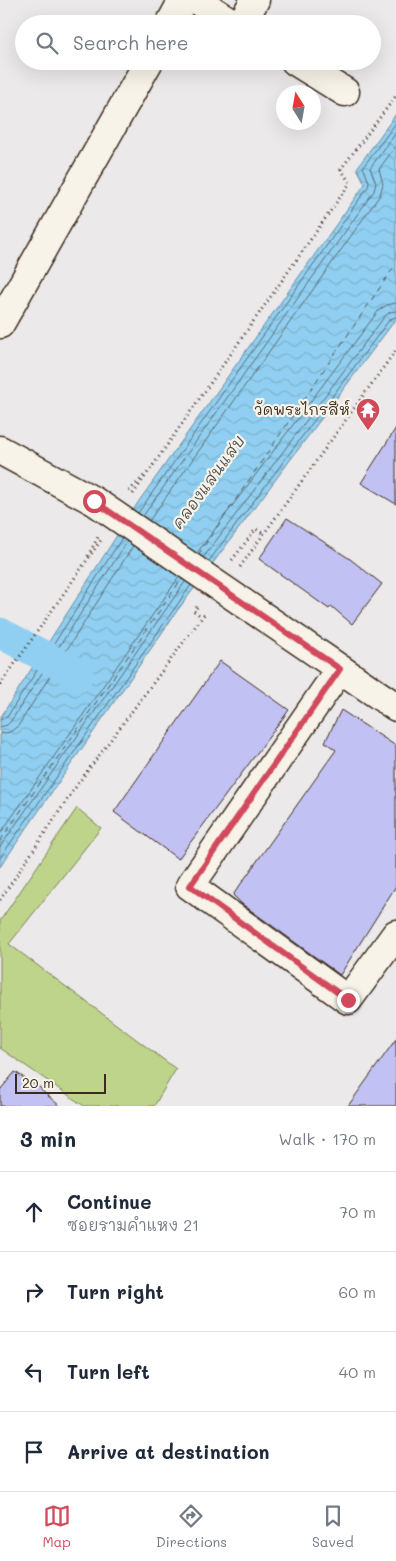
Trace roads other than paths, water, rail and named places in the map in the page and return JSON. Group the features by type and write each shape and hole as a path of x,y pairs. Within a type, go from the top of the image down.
{"street":[{"path":"175,15 183,0"},
{"path":"196,0 220,15"},
{"path":"246,15 255,0"},
{"path":"0,324 144,70"},
{"path":"310,70 345,92"},
{"path":"0,450 94,501 224,578 242,602 396,707"},
{"path":"340,669 190,886 348,1000 396,934"}],"water":[{"name":"คลองแสนแสบ","path":"396,114 396,319 177,611 0,867 0,718 139,501 365,184 357,168"}],"waterway":[{"path":"0,633 78,674"}],"place":[{"name":"วัดพระไกรสีห์","path":"368,431"}]}
